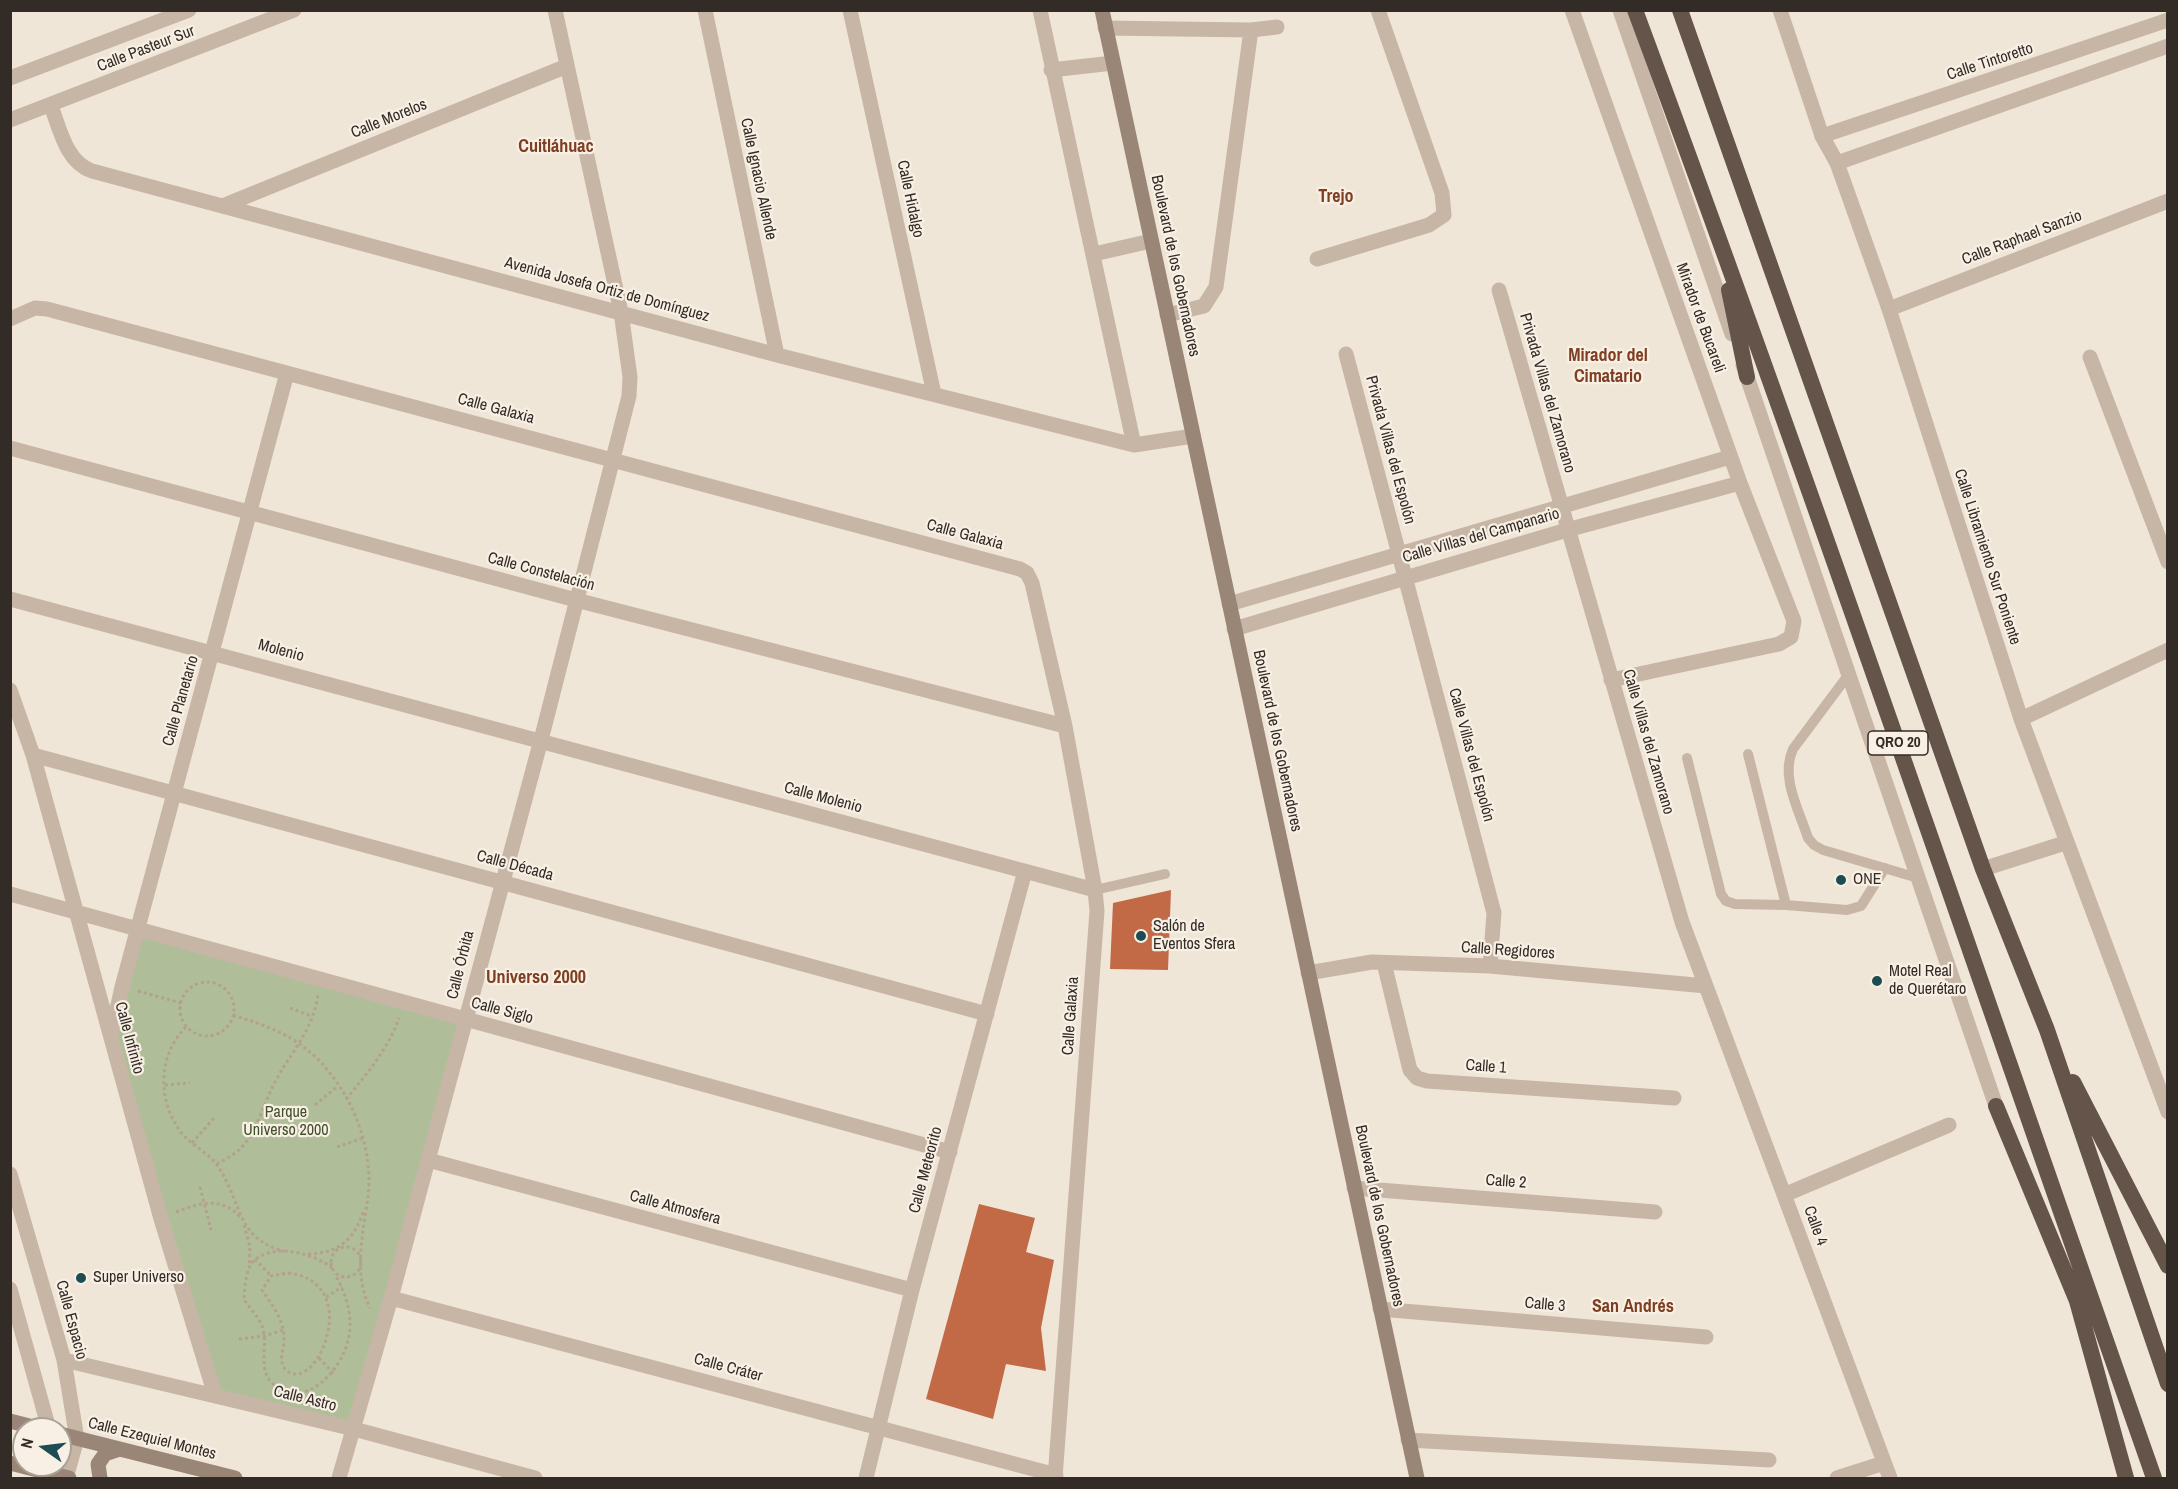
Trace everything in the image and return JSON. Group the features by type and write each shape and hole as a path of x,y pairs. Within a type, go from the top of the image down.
{"highway":[{"name":"QRO 20","path":"1635,10 1715,225 2154,1479"},
{"name":"QRO 20","path":"1680,10 1983,868 2047,1030 2168,1384"},
{"path":"1715,225 1747,377"},
{"path":"2047,1030 2168,1266"},
{"path":"1996,1106 2061,1212"},
{"path":"1996,1106 2077,1301 2122,1478"}],"main road":[{"name":"Boulevard de los Gobernadores","path":"1102,10 1417,1479"},
{"name":"Calle Ezequiel Montes","path":"72,1438 235,1479"},
{"path":"100,1479 98,1464 105,1454 117,1450"}],"street":[{"name":"Calle Pasteur Sur","path":"10,78 189,10"},
{"name":"Calle Pasteur Sur","path":"10,120 294,10"},
{"name":"Calle Órbita","path":"339,1479 391,1298 541,740 629,396 630,377 621,312 555,10"},
{"name":"Calle Ignacio Allende","path":"705,10 777,355"},
{"name":"Calle Hidalgo","path":"850,10 934,394"},
{"path":"1040,10 1051,70 1094,254 1134,445"},
{"path":"1317,259 1429,225 1444,215 1442,193 1378,10"},
{"name":"Mirador de Bucareli","path":"1572,10 1730,457 1794,621 1791,637 1779,644 1611,680"},
{"path":"1620,10 1996,1106"},
{"name":"Calle Libramiento Sur Poniente","path":"1780,10 1822,136 1837,163 1889,309 2021,719 2065,843 2168,1112"},
{"name":"Calle Tintoretto","path":"1822,136 2168,20"},
{"path":"1105,28 1251,30 1277,27"},
{"path":"1167,315 1204,306 1216,287 1251,30"},
{"path":"1837,163 2168,46"},
{"path":"2046,62 2057,85"},
{"path":"1051,70 1113,63"},
{"name":"Calle Morelos","path":"225,205 567,66"},
{"name":"Avenida Josefa Ortiz de Domínguez","path":"51,106 72,158 81,167 777,355 1134,445 1193,436"},
{"name":"Calle Raphael Sanzio","path":"1889,309 2168,201"},
{"path":"1094,254 1151,241"},
{"name":"Privada Villas del Zamorano","path":"1499,290 1560,507"},
{"name":"Calle Galaxia","path":"10,319 35,308 47,309 614,458 1020,569 1027,573 1032,583 1065,726 1097,911 1055,1477"},
{"name":"Privada Villas del Espolón","path":"1346,354 1399,554"},
{"path":"2090,357 2168,562"},
{"name":"Calle Planetario","path":"110,1039 174,792 214,652 288,373"},
{"name":"Calle Constelación","path":"10,448 576,600 1065,726"},
{"name":"Calle Villas del Campanario","path":"1229,604 1730,457"},
{"name":"Calle Villas del Campanario","path":"1234,629 1567,530 1740,483"},
{"name":"Calle Villas del Zamorano","path":"1560,507 1682,922 1706,986"},
{"name":"Calle Villas del Espolón","path":"1399,554 1494,913 1490,966"},
{"name":"Molenio","path":"10,599 541,740"},
{"path":"2021,719 2168,650"},
{"name":"Calle Infinito","path":"10,690 33,755 110,1039 214,1395"},
{"name":"Calle Molenio","path":"541,740 1095,890"},
{"name":"Calle Década","path":"33,755 987,1014"},
{"path":"1983,868 2065,843"},
{"name":"Calle Meteorito","path":"866,1479 912,1290 1025,871"},
{"name":"Calle Siglo","path":"10,894 950,1152"},
{"name":"Calle Regidores","path":"1308,973 1372,962 1490,966 1706,986"},
{"name":"Calle 1","path":"1384,963 1410,1070 1417,1078 1427,1082 1674,1098"},
{"name":"Calle 4","path":"1706,986 1890,1479"},
{"path":"1784,1195 1948,1125"},
{"name":"Calle Atmosfera","path":"428,1160 912,1290"},
{"name":"Calle Espacio","path":"10,1174 64,1360 76,1439 67,1478"},
{"name":"Calle 2","path":"1354,1188 1655,1212"},
{"path":"10,1289 46,1417"},
{"name":"Calle Cráter","path":"391,1298 880,1427 1055,1477"},
{"name":"Calle 3","path":"1380,1309 1706,1337"},
{"name":"Calle Astro","path":"64,1360 354,1430 535,1479"},
{"path":"1408,1440 1769,1460"},
{"path":"1837,1479 1884,1463"}],"lane":[{"path":"1848,674 1793,749 1787,771 1808,838 1814,845 1918,878"},
{"path":"1748,754 1786,905"},
{"path":"1687,758 1721,894 1726,901 1735,904 1847,910 1861,906 1885,868"},
{"path":"1095,890 1165,874"}],"path":[{"path":"217,1164 240,1150 254,1129 278,1076 300,1045 317,1004 320,978"},
{"path":"201,982 213,982 224,987 231,996 233,1015 228,1027 212,1036 194,1034 181,1018 181,1003 190,987 201,982"},
{"path":"122,987 181,1003"},
{"path":"346,1099 393,1036 405,1002"},
{"path":"290,1008 312,1016"},
{"path":"233,1015 269,1027 300,1045 320,1062 346,1099 367,1149 368,1194 362,1235 361,1290 371,1310 384,1322"},
{"path":"186,1027 176,1037 167,1054 164,1085 171,1115 192,1144 217,1164 251,1235 267,1247 288,1252"},
{"path":"164,1085 190,1083"},
{"path":"315,1106 338,1086"},
{"path":"192,1144 214,1117"},
{"path":"337,1147 363,1138"},
{"path":"200,1188 211,1230"},
{"path":"332,1268 332,1257 352,1238 361,1220 368,1194"},
{"path":"161,1219 197,1203 215,1202 232,1207 243,1220 250,1247 244,1299 259,1321 264,1336 265,1375 274,1385 287,1391 303,1392 317,1386 333,1372 348,1340 350,1315 342,1287 332,1268 323,1261 306,1254"},
{"path":"249,1268 255,1259 269,1252 324,1254 346,1247 358,1252 361,1264"},
{"path":"255,1259 271,1276"},
{"path":"335,1274 340,1277 352,1276 361,1264"},
{"path":"288,1273 303,1275 315,1283 326,1297 329,1323 327,1338 318,1358 308,1370 297,1374 288,1371 282,1363 283,1330 275,1308 262,1290 271,1276 288,1273"},
{"path":"326,1297 342,1287"},
{"path":"238,1339 264,1336 283,1330"},
{"path":"318,1358 333,1372"}],"green space":[{"name":"Parque Universo 2000","path":"138,929 466,1020 354,1429 215,1395 110,1039"}],"building":[{"name":"Salón de Eventos Sfera","path":"1171,890 1168,970 1110,969 1113,903"},
{"path":"979,1204 1035,1218 1026,1252 1054,1260 1041,1328 1046,1371 1006,1364 993,1419 926,1399"}],"place":[{"name":"ONE","path":"1841,880"},
{"name":"Salón de Eventos Sfera","path":"1141,936"},
{"name":"Motel Real de Querétaro","path":"1877,981"},
{"name":"Super Universo","path":"81,1278"}],"district":[{"name":"Cuitláhuac","path":"556,147"},
{"name":"Trejo","path":"1336,197"},
{"name":"Mirador del Cimatario","path":"1608,366"},
{"name":"Universo 2000","path":"536,978"},
{"name":"San Andrés","path":"1633,1307"}]}
